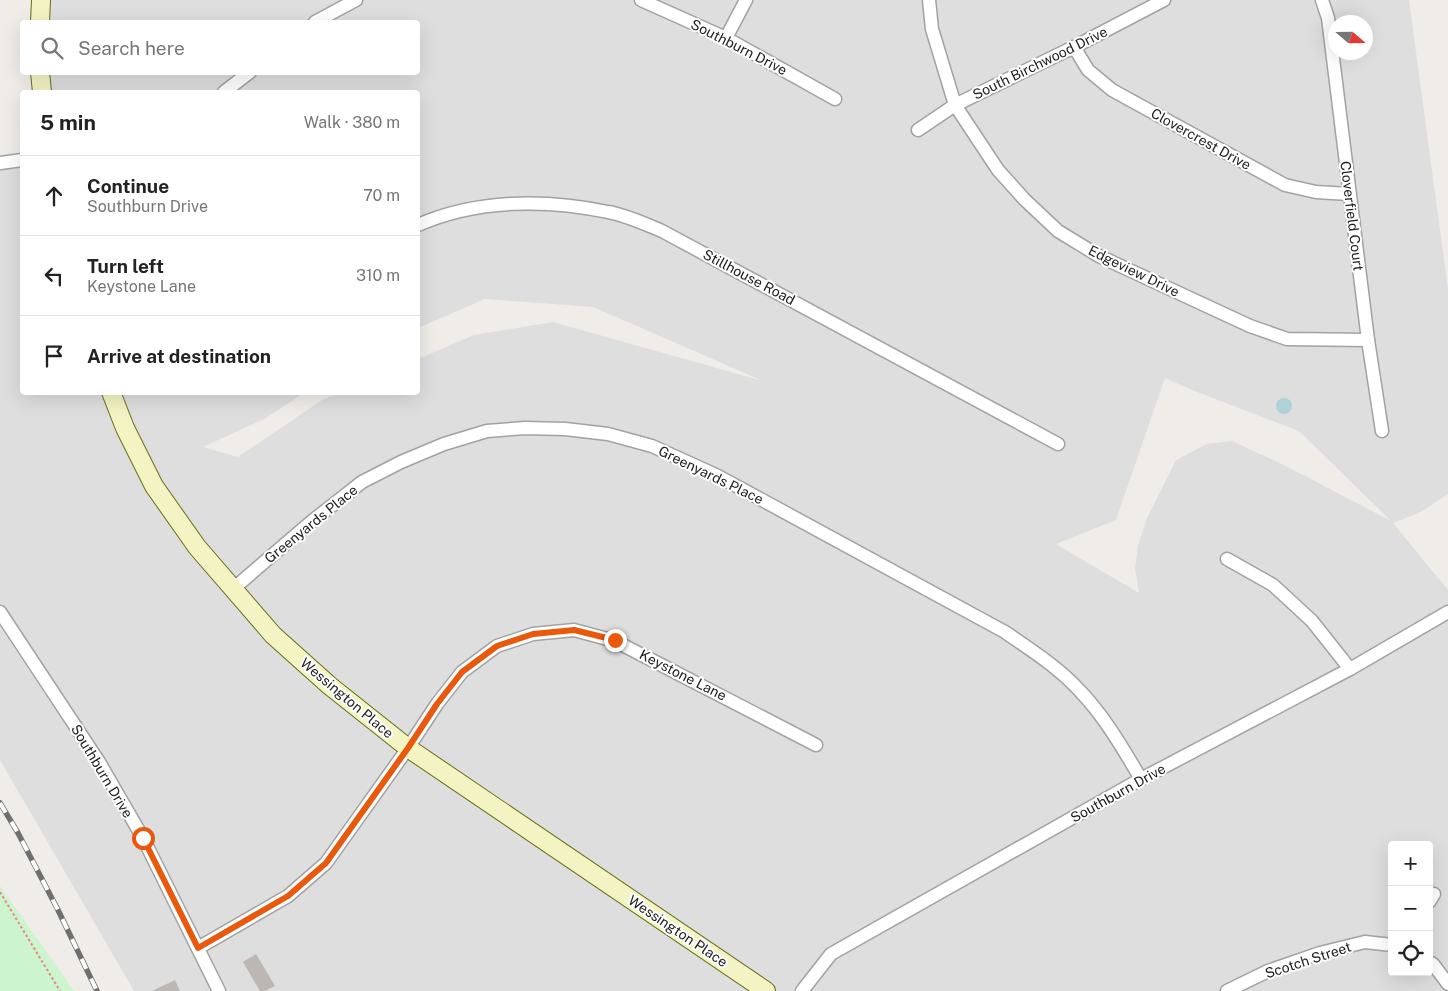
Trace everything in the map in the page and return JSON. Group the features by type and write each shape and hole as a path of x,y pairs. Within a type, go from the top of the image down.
{"street":[{"path":"40,20 41,0"},
{"path":"320,20 356,0"},
{"name":"Southburn Drive","path":"641,0 726,38 835,99"},
{"path":"726,38 746,0"},
{"name":"Edgeview Drive","path":"930,0 932,29 955,105 998,170 1024,200 1058,231 1099,256 1250,326 1287,339 1368,340"},
{"name":"South Birchwood Drive","path":"918,130 955,105 1074,47 1164,0"},
{"name":"Cloverfield Court","path":"1322,0 1328,18 1368,340 1382,431"},
{"name":"Clovercrest Drive","path":"1074,47 1088,70 1112,90 1285,185 1316,192 1349,194"},
{"path":"40,75 42,90"},
{"path":"227,90 246,75"},
{"path":"0,163 20,160"},
{"name":"Stillhouse Road","path":"420,224 438,216 497,204 543,203 610,212 662,231 1058,444"},
{"name":"Wessington Place","path":"112,395 124,428 154,486 197,547 273,635 330,686 408,748 766,991"},
{"name":"Greenyards Place","path":"233,589 311,522 362,482 401,462 444,444 487,431 525,428 565,429 608,434 652,446 718,476 1005,632 1046,659 1081,691 1115,735 1141,780"},
{"path":"1227,559 1272,584 1312,621 1350,669"},
{"name":"Southburn Drive","path":"0,612 99,762 143,838 219,991"},
{"name":"Southburn Drive","path":"802,991 831,954 1141,780 1350,669 1448,612"},
{"name":"Keystone Lane","path":"198,948 288,896 326,863 437,704 462,672 497,646 533,634 574,630 615,640 816,745"},
{"name":"Scotch Street","path":"1227,991 1268,971 1320,953 1365,942 1388,945"},
{"path":"1433,964 1448,984"}],"path":[{"path":"0,892 60,991"}],"shaded area":[{"path":"41,0 1409,0 1448,289 1448,494 1419,513 1393,523 1448,590 1448,991 134,991 0,760 0,163 20,160 20,395 301,395 264,419 203,447 238,457 322,400 335,395 420,395 420,358 474,335 553,322 763,381 593,307 485,299 420,327 420,90 42,90 40,75 420,75 420,20 40,20","holes":["1165,378 1299,431 1391,521 1284,465 1232,441 1207,444 1176,460 1147,518 1138,545 1135,569 1139,593 1056,544 1116,520"]}],"green space":[{"path":"0,886 74,991 0,991"}],"water":[{"path":"1284,398 1292,406 1284,414 1276,406"}],"building":[{"path":"256,954 275,986 265,991 260,991 243,962"},
{"path":"175,980 180,991 152,991"}],"railway":[{"path":"0,803 18,833 58,910 97,991"}],"route":[{"path":"143,838 198,948 288,896 326,863 437,704 462,672 497,646 533,634 574,630 615,640"}]}
